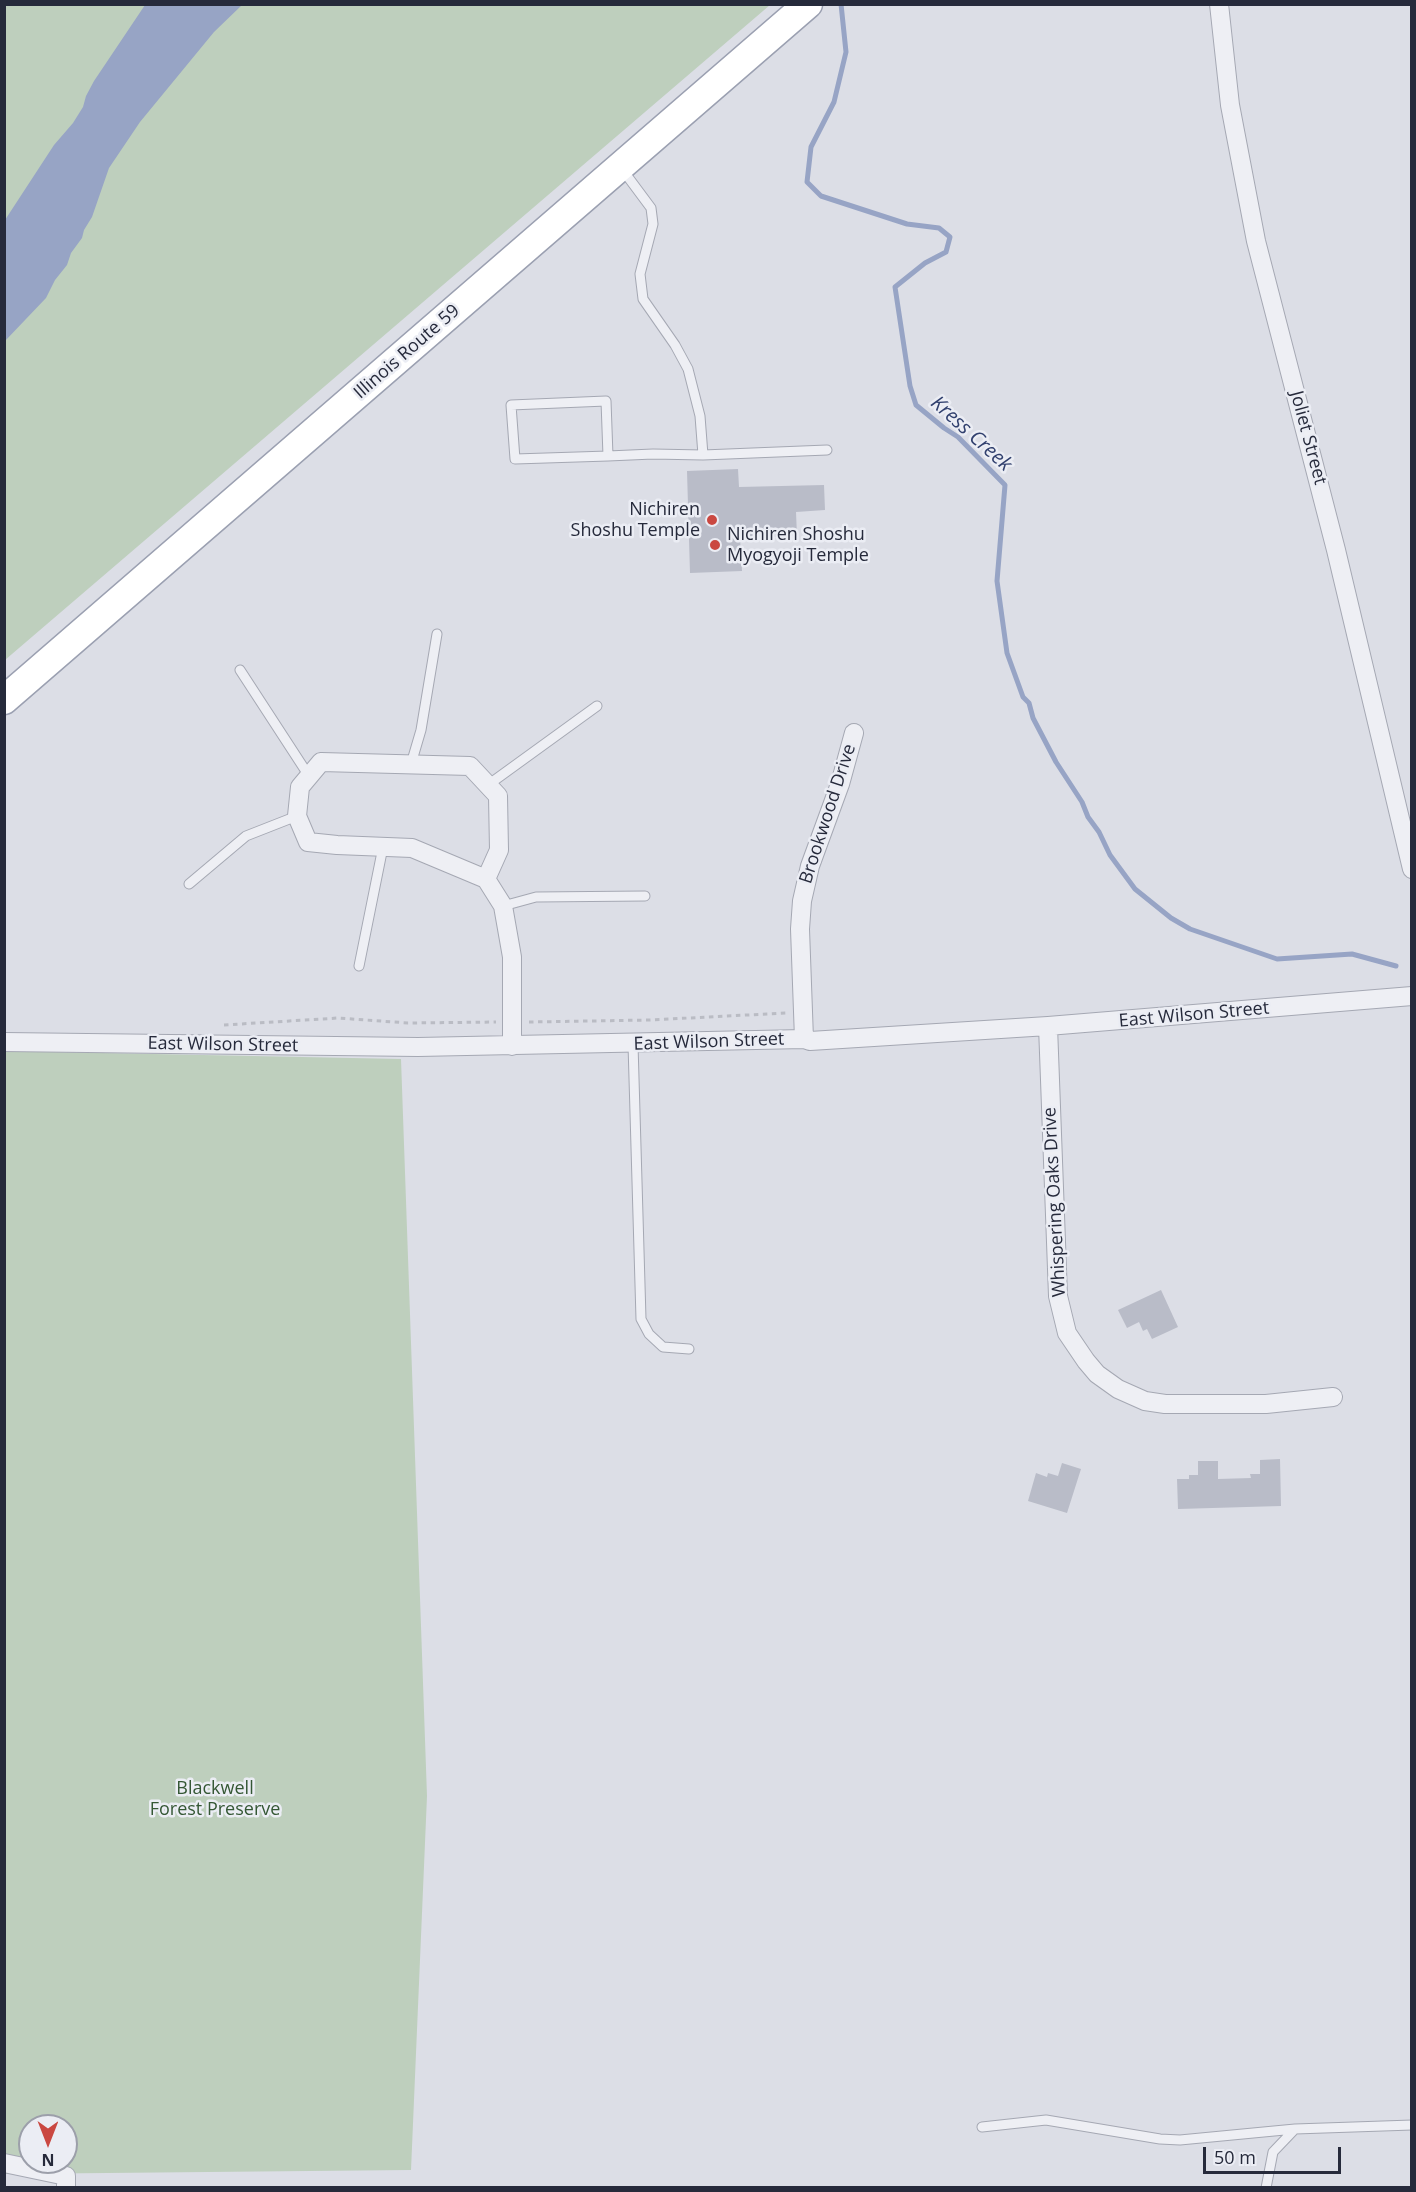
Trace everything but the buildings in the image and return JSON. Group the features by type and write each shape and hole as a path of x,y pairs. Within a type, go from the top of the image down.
{"main road":[{"name":"Illinois Route 59","path":"4,700 808,4"}],"street":[{"name":"Joliet Street","path":"1219,4 1230,105 1256,241 1336,550 1412,869"},
{"name":"Brookwood Drive","path":"804,1039 800,929 802,901 810,866 840,784 854,733"},
{"path":"486,879 498,850 498,796 470,766 321,762 300,788 297,816 308,842 412,848 486,879 503,906 512,957 512,1046"},
{"name":"East Wilson Street","path":"4,1042 384,1047 804,1039 810,1041 1048,1026 1412,996"},
{"name":"Whispering Oaks Drive","path":"1048,1026 1058,1296 1067,1333 1086,1361 1097,1374 1118,1389 1145,1401 1165,1404 1266,1404 1333,1397"},
{"path":"4,2163 66,2176 66,2187"}],"lane":[{"path":"621,167 651,207 653,224 640,274 643,299 663,326 688,369 700,416 703,455"},
{"path":"608,456 606,401 511,405 515,459 827,450"},
{"path":"411,764 421,730 436,634"},
{"path":"240,670 309,776"},
{"path":"488,785 597,706"},
{"path":"189,884 246,837 297,816"},
{"path":"359,966 383,847"},
{"path":"503,906 536,897 645,896"},
{"path":"633,1044 641,1319 648,1334 663,1347 689,1349"},
{"path":"982,2127 1046,2120 1160,2139 1180,2140 1295,2129 1412,2125"},
{"path":"1266,2187 1273,2151 1295,2129"}],"path":[{"path":"526,1022 650,1020 791,1012"},
{"path":"215,1025 338,1018 408,1023 501,1022"}],"green space":[{"path":"5,5 770,5 5,660"},
{"name":"Blackwell Forest Preserve","path":"5,1051 401,1059 427,1796 411,2170 78,2173 78,2114 18,2114 18,2174 5,2174"}],"water":[{"path":"145,5 242,5 214,32 140,122 109,168 92,217 82,238 71,253 67,265 55,280 46,298 5,341 5,220 54,145 73,123 94,81"}],"waterway":[{"name":"Kress Creek","path":"841,4 846,52 834,102 811,147 807,182 821,196 907,224 939,228 950,237 946,252 925,263 895,287 910,386 916,405 958,437 1005,485 997,581 1007,653 1023,697 1029,703 1033,718 1056,762 1082,802 1110,855 1135,889 1171,918 1190,929 1277,959 1352,954 1396,966"}],"place":[{"name":"Nichiren Shoshu Temple","path":"712,520"},
{"name":"Nichiren Shoshu Myogyoji Temple","path":"715,545"}]}
